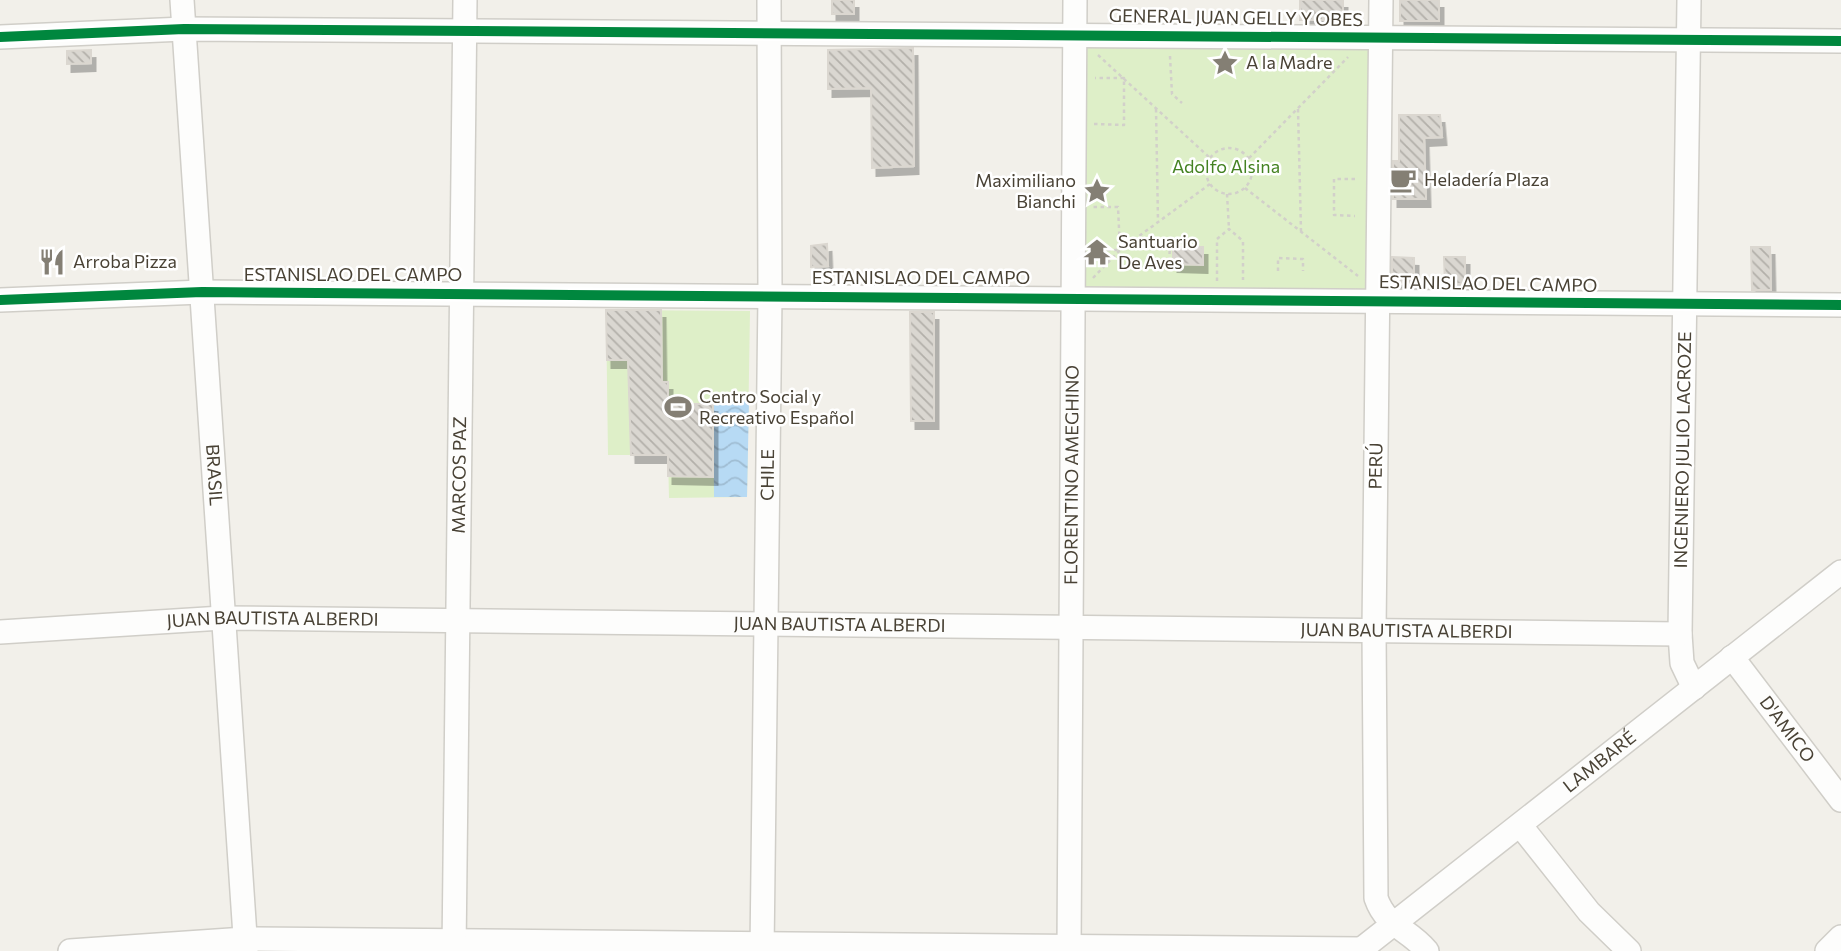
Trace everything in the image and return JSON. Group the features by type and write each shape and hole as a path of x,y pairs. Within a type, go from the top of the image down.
{"street":[{"name":"BRASIL","path":"182,0 246,945"},
{"name":"MARCOS PAZ","path":"454,945 459,292 465,0"},
{"name":"CHILE","path":"762,947 770,295 769,0"},
{"name":"FLORENTINO AMEGHINO","path":"1069,949 1074,0"},
{"name":"PERÚ","path":"1381,0 1374,631 1376,898 1380,912 1394,925"},
{"name":"INGENIERO JULIO LACROZE","path":"1689,0 1681,634 1682,663 1694,688"},
{"name":"GENERAL JUAN GELLY Y OBES","path":"0,37 184,29 1841,41"},
{"name":"ESTANISLAO DEL CAMPO","path":"0,300 202,292 459,292 1841,305"},
{"name":"LAMBARÉ","path":"1360,950 1841,572"},
{"name":"JUAN BAUTISTA ALBERDI","path":"0,632 222,618 1681,634"},
{"name":"D'AMICO","path":"1732,657 1841,800"},
{"path":"1520,825 1590,912 1629,951"},
{"path":"1394,925 1414,935 1427,951"},
{"path":"1827,951 1841,937"},
{"path":"70,951 246,945 1360,950"}],"path":[{"path":"1074,34 1210,158"},
{"path":"1249,158 1355,49 1380,37"},
{"path":"1170,49 1172,94 1182,103"},
{"path":"1091,78 1124,78"},
{"path":"1090,124 1124,125 1124,78"},
{"path":"1156,107 1158,221"},
{"path":"1297,109 1301,231"},
{"path":"1229,147 1240,150 1249,158 1252,174 1245,188 1227,194 1210,184 1206,172 1210,158 1218,150 1229,147"},
{"path":"1356,179 1334,179 1334,215 1356,216"},
{"path":"1073,297 1120,250 1210,184"},
{"path":"1245,188 1355,272 1378,300"},
{"path":"1227,194 1229,229 1243,240 1244,298"},
{"path":"1089,208 1118,207 1120,250"},
{"path":"1217,298 1217,239 1229,229"},
{"path":"1170,268 1170,243 1187,243"},
{"path":"1090,250 1120,250"},
{"path":"1278,271 1278,258 1303,260 1303,271"}],"green space":[{"name":"Adolfo Alsina","path":"1087,43 1368,45 1368,289 1081,292"},
{"name":"Centro Social y Recreativo Español","path":"606,310 750,311 747,497 669,498 668,455 608,455"}],"water":[{"path":"749,401 747,497 714,497 713,402"}],"building":[{"path":"832,0 854,0 854,14 832,14"},
{"path":"1300,0 1343,0 1343,20 1300,20"},
{"path":"1400,0 1439,0 1439,21 1400,21"},
{"path":"913,48 914,166 872,168 871,88 828,89 828,50"},
{"path":"91,50 91,63 67,64 67,51"},
{"path":"1399,115 1440,115 1442,137 1424,138 1426,199 1393,199 1393,161 1399,161"},
{"path":"827,244 828,266 811,267 811,246"},
{"path":"1173,247 1203,247 1203,265 1173,264"},
{"path":"1751,247 1770,247 1771,290 1752,290"},
{"path":"1392,257 1414,258 1414,283 1392,284"},
{"path":"1444,257 1465,257 1465,284 1445,284"},
{"path":"606,310 661,310 662,382 668,382 668,404 713,404 713,477 668,476 668,455 631,455 628,360 607,360"},
{"path":"910,312 934,312 934,421 911,421"}],"cycle path":[{"path":"0,37 184,29 1841,41"},
{"path":"0,300 202,292 1841,305"}],"place":[{"name":"A la Madre","path":"1225,63"},
{"name":"Heladería Plaza","path":"1403,180"},
{"name":"Maximiliano Bianchi","path":"1097,191"},
{"name":"Santuario De Aves","path":"1097,252"},
{"name":"Arroba Pizza","path":"52,262"},
{"name":"Centro Social y Recreativo Español","path":"678,407"}]}
